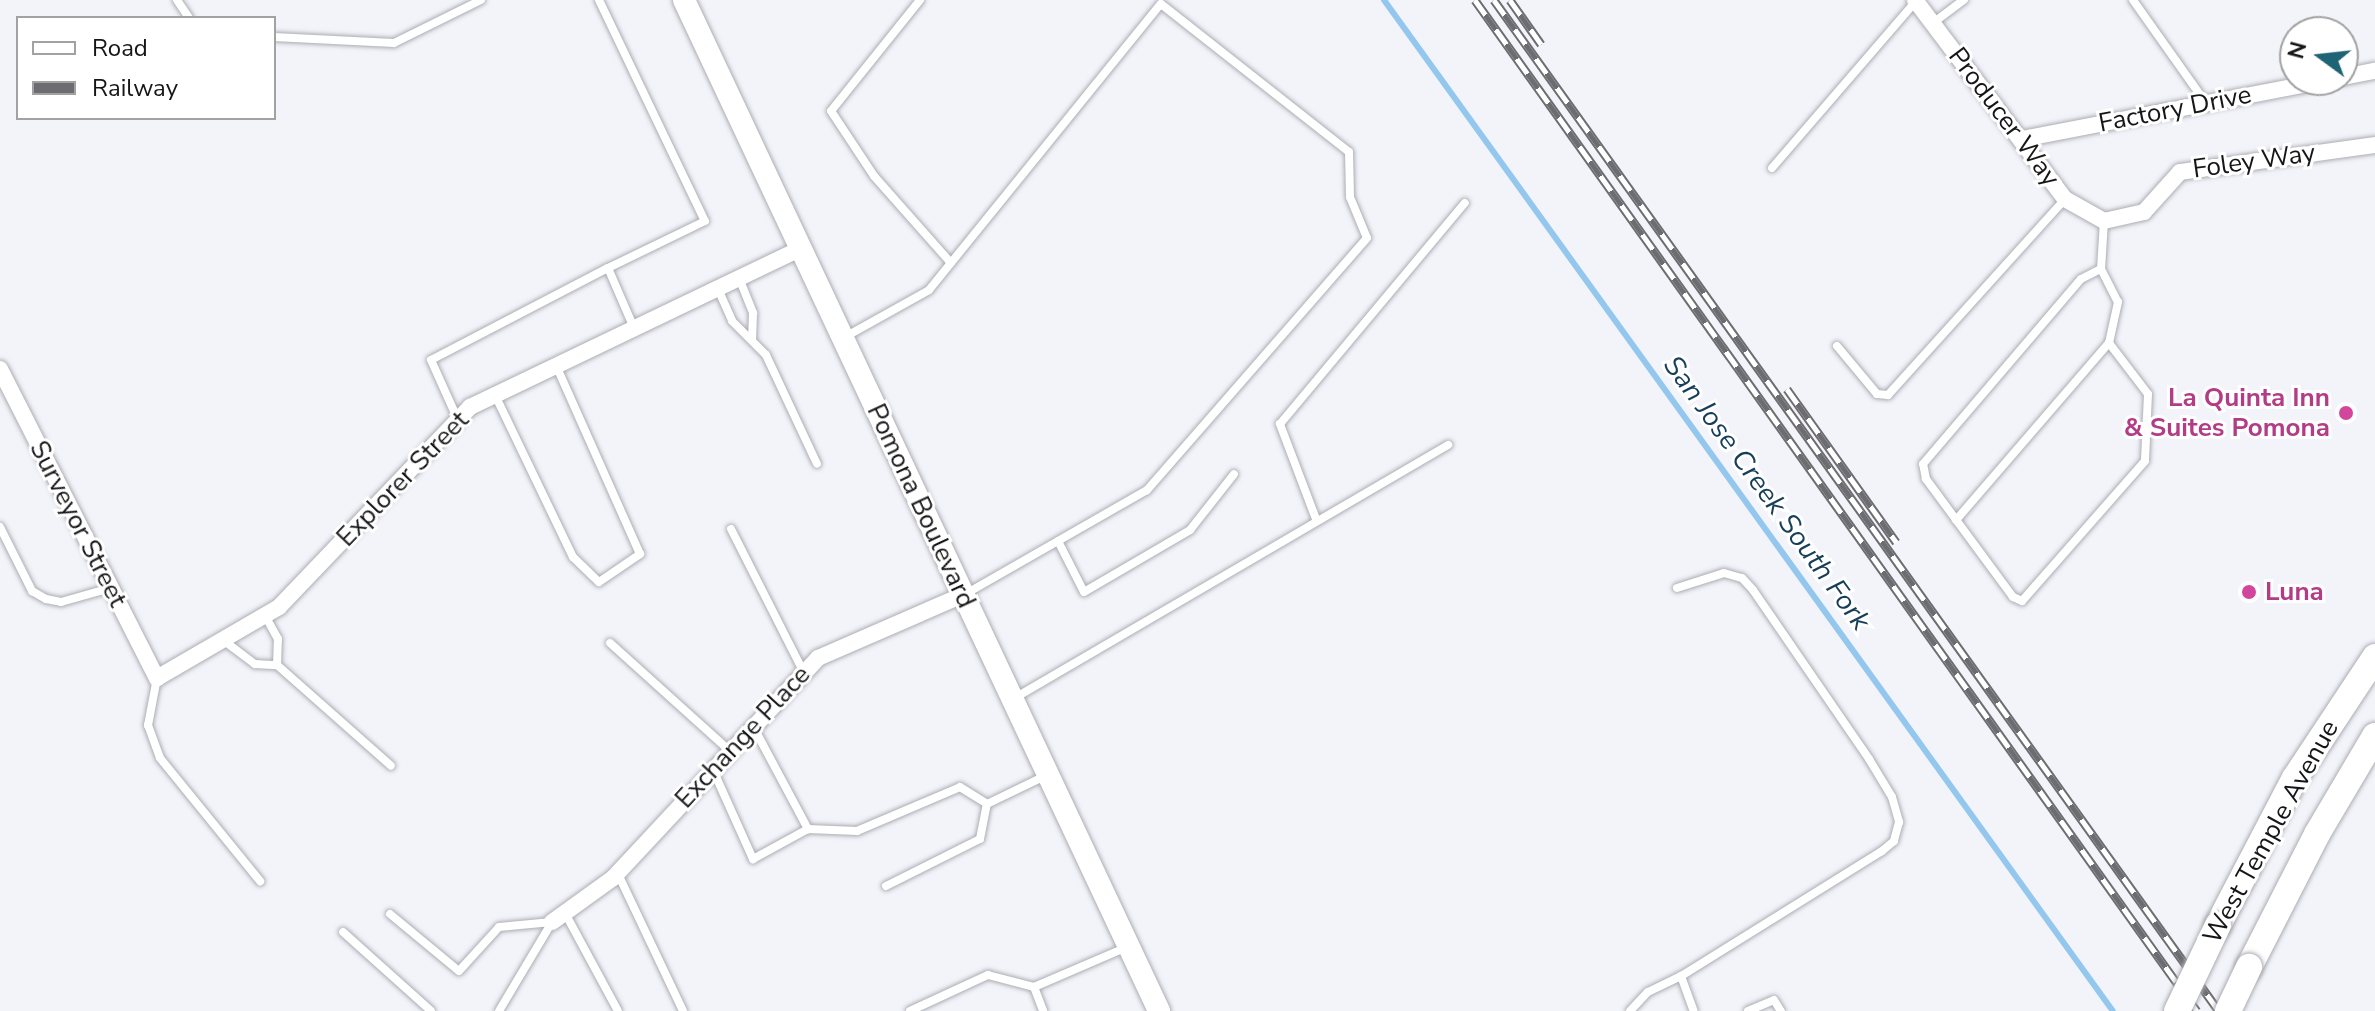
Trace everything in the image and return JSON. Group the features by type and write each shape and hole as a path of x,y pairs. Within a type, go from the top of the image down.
{"main road":[{"name":"West Temple Avenue","path":"2177,1011 2295,778 2375,657"},
{"name":"West Temple Avenue","path":"2228,1011 2317,834 2375,736"}],"street":[{"name":"Pomona Boulevard","path":"684,0 1159,1011"},
{"name":"Producer Way","path":"1916,0 2065,199 2104,221"},
{"name":"Factory Drive","path":"2022,139 2279,89"},
{"name":"Foley Way","path":"2104,221 2144,212 2180,172 2375,145"},
{"name":"Explorer Street","path":"157,678 279,607 470,407 800,249"},
{"name":"Surveyor Street","path":"0,369 157,678"},
{"name":"Exchange Place","path":"558,917 617,873 752,725 818,658 963,595"}],"lane":[{"path":"276,37 394,43 481,0"},
{"path":"458,420 431,360 705,221 599,0"},
{"path":"920,0 831,111 874,176 951,263"},
{"path":"1772,168 1916,0"},
{"path":"1933,23 1964,0"},
{"path":"2133,0 2207,103"},
{"path":"842,338 929,290 1160,2 1349,152 1350,197 1367,238 1147,490 963,595"},
{"path":"1837,346 1877,394 1888,395 2065,199"},
{"path":"1316,519 1280,424 1465,203"},
{"path":"1956,520 2109,343 2118,302 2101,269 2104,221"},
{"path":"608,268 634,328"},
{"path":"2101,269 2081,279 1923,464 1926,479 2013,597 2022,601 2032,594 2145,461 2148,394 2109,343"},
{"path":"739,278 753,313 752,340"},
{"path":"718,288 732,321 766,355 817,464"},
{"path":"496,397 573,557 599,582 640,554 556,365"},
{"path":"1012,699 1316,519 1448,445"},
{"path":"1058,541 1084,592 1190,530 1234,474"},
{"path":"0,527 32,591 46,599 61,602 111,587"},
{"path":"731,529 803,671"},
{"path":"1630,1011 1666,980 1681,976 1882,851 1894,841 1899,822 1892,797 1869,759 1742,578 1724,573 1677,588"},
{"path":"265,615 278,639 277,665"},
{"path":"223,640 255,664 277,665 391,766"},
{"path":"610,643 729,750"},
{"path":"157,678 148,725 160,758 260,881"},
{"path":"752,725 808,829"},
{"path":"712,769 753,859 808,829 857,831 960,787 987,804"},
{"path":"987,804 1048,775"},
{"path":"886,886 980,839 987,804"},
{"path":"617,873 683,1011"},
{"path":"390,914 459,971 499,927 558,917"},
{"path":"499,1011 558,917"},
{"path":"558,917 618,1011"},
{"path":"343,932 431,1011"},
{"path":"910,1011 988,975 1034,987 1128,946"},
{"path":"1681,976 1694,1011"},
{"path":"1034,987 1043,1011"},
{"path":"1748,1011 1774,1000 1781,1011"}],"waterway":[{"name":"San Jose Creek South Fork","path":"1384,0 2113,1011"}],"railway":[{"path":"1475,0 2197,1011"},
{"path":"1494,0 2219,1011"},
{"path":"1510,0 1541,44"},
{"path":"1787,389 1896,542"}],"place":[{"name":"La Quinta Inn & Suites Pomona","path":"2346,413"},
{"name":"Luna","path":"2249,592"}]}
